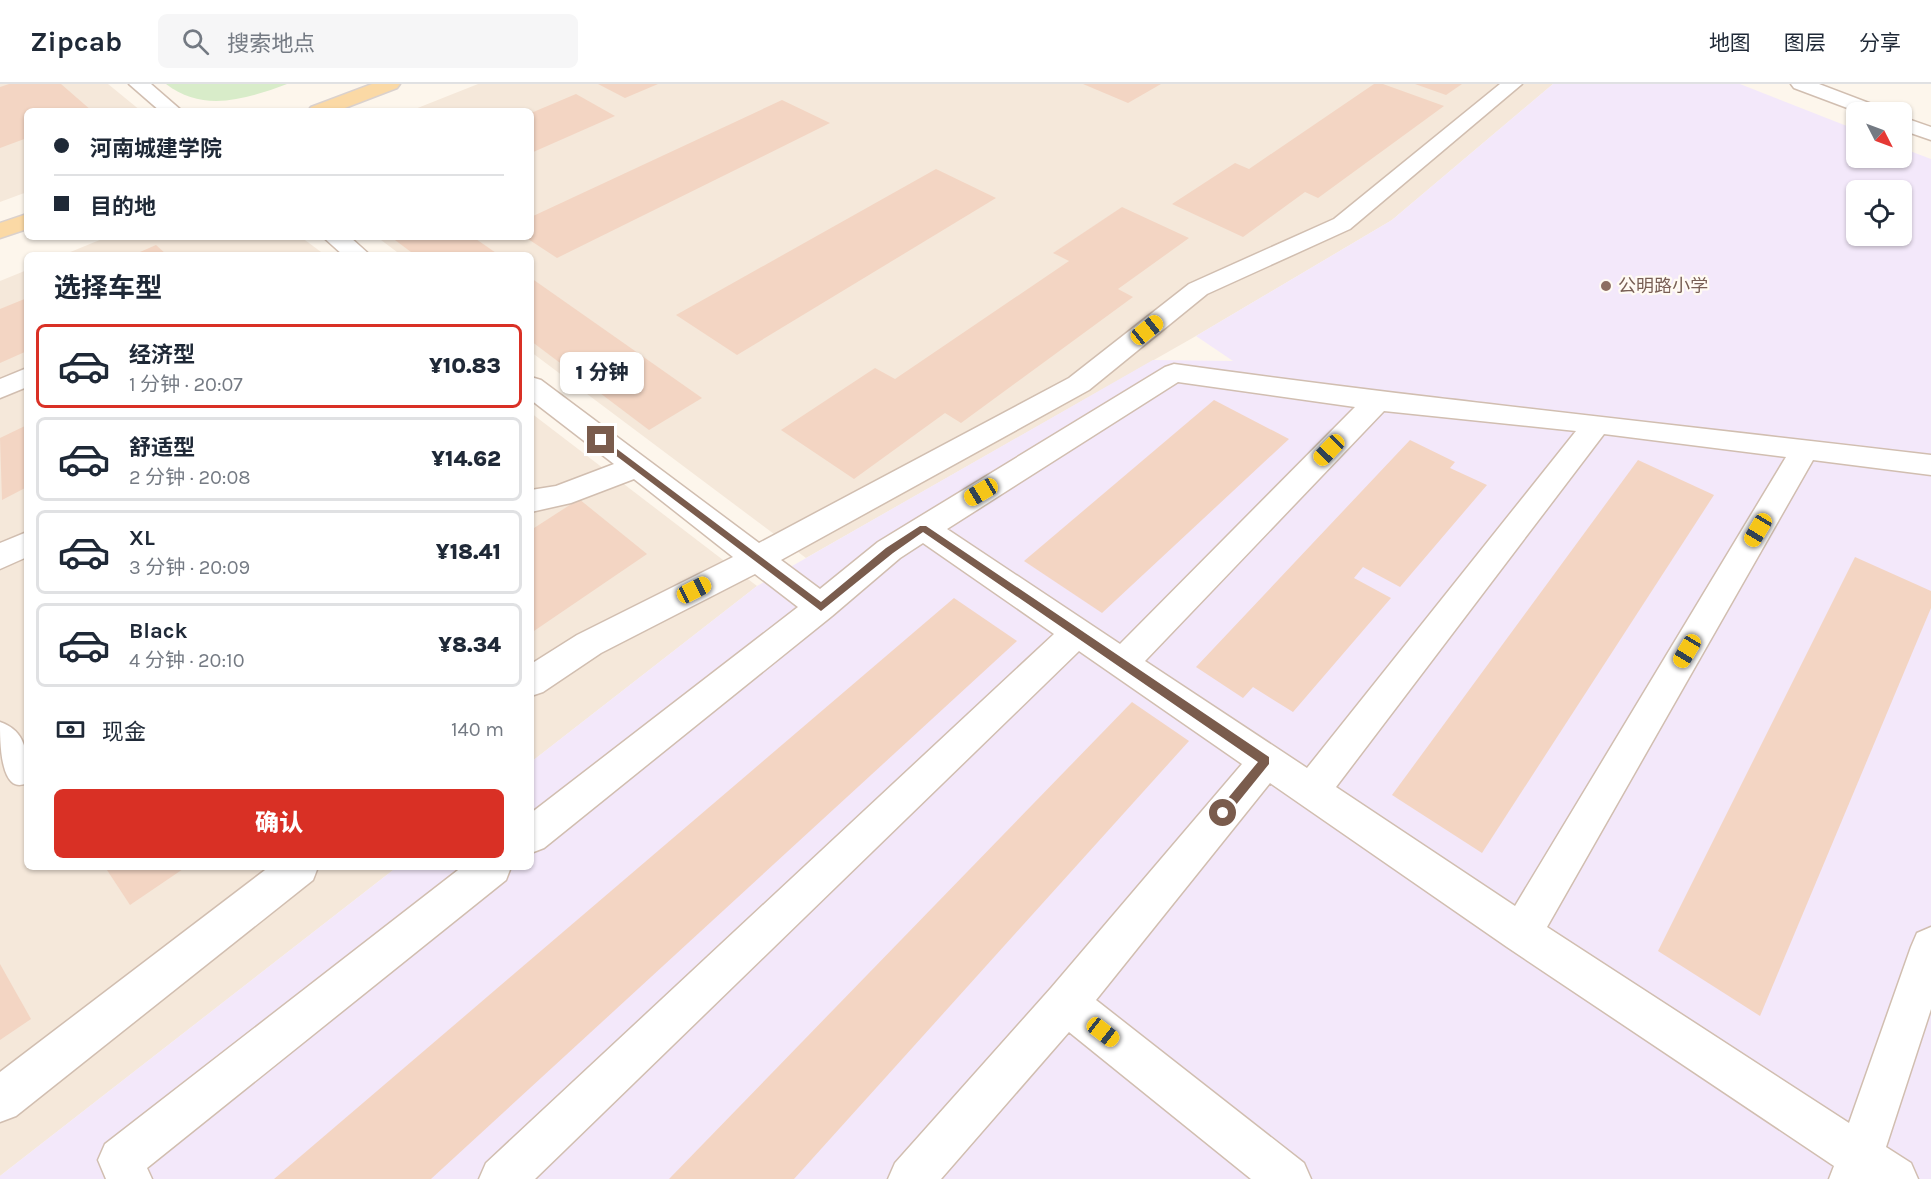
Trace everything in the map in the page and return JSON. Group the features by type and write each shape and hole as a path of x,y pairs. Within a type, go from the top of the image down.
{"main road":[{"path":"326,108 390,84"},
{"path":"0,231 24,222"}],"street":[{"path":"139,84 168,108"},
{"path":"534,680 590,644 758,558 1079,384 1198,289 1342,224 1512,84"},
{"path":"1801,84 1849,102"},
{"path":"1912,127 1931,134"},
{"path":"339,240 354,252"},
{"path":"534,834 821,607 889,550 1174,374 1377,401 1597,423 1931,465"},
{"path":"0,389 24,378"},
{"path":"534,388 821,607"},
{"path":"1123,662 1377,401"},
{"path":"1311,791 1597,423"},
{"path":"1521,933 1806,450"},
{"path":"534,500 560,496 637,467"},
{"path":"923,528 1869,1172 1931,946"},
{"path":"0,557 24,545"},
{"path":"502,1179 1077,633"},
{"path":"0,737 16,773"},
{"path":"911,1179 1066,1003 1266,761"},
{"path":"0,1100 294,870"},
{"path":"129,1179 121,1160 488,870"},
{"path":"1066,1003 1288,1179"}],"shaded area":[{"path":"0,84 108,84 137,108 24,108 24,193 0,202"},
{"path":"478,84 1553,84 1392,220 1196,336 806,558 534,354 534,252 397,252 381,240 534,240 534,108 418,108"},
{"path":"1553,84 1740,84 1846,126 1846,168 1912,168 1912,152 1931,159 1931,1179 0,1179 0,1176 393,870 534,870 534,760 757,586 1153,360 1233,361 1196,336 1392,220"},
{"path":"100,240 305,240 321,252 70,252"},
{"path":"24,271 24,870 393,870 0,1176 0,281"},
{"path":"534,415 757,586 534,760"}],"green space":[{"path":"166,84 287,84 241,98 210,101 180,93"}],"building":[{"path":"9,84 61,84 89,108 24,108 24,139 0,148 0,87"},
{"path":"598,84 658,84 625,98"},
{"path":"1083,84 1161,84 1128,103"},
{"path":"1374,84 1383,84 1444,106 1318,198 1305,192 1243,237 1172,204 1235,163 1249,169"},
{"path":"1415,84 1462,84 1446,95"},
{"path":"576,94 615,116 534,152 534,112"},
{"path":"782,100 830,123 557,258 530,240 534,240 534,216"},
{"path":"936,169 996,198 737,355 676,315"},
{"path":"1122,207 1189,238 1118,289 1133,297 961,423 945,413 854,479 781,430 875,368 895,379 1069,261 1053,253"},
{"path":"395,240 477,240 495,252 411,252"},
{"path":"156,245 164,252 140,252"},
{"path":"534,280 702,398 649,430 534,343"},
{"path":"24,299 24,352 0,363 0,309"},
{"path":"1214,400 1289,439 1102,613 1024,561"},
{"path":"24,426 24,489 2,500 0,438"},
{"path":"1410,440 1455,462 1450,468 1487,485 1400,587 1363,567 1354,578 1391,598 1293,712 1253,687 1243,698 1196,667"},
{"path":"1638,460 1714,495 1482,853 1392,795"},
{"path":"579,499 647,554 534,631 534,528"},
{"path":"1855,557 1931,591 1931,608 1760,1016 1658,951"},
{"path":"954,598 1017,641 431,1179 274,1179"},
{"path":"1132,702 1189,741 794,1179 669,1179"},
{"path":"107,870 182,870 130,905"},
{"path":"0,964 31,1019 0,1040"}],"place":[{"name":"公明路小学","path":"1606,286"}],"route":[{"path":"601,440 821,607 889,550 923,528 1266,761 1223,813"}]}
